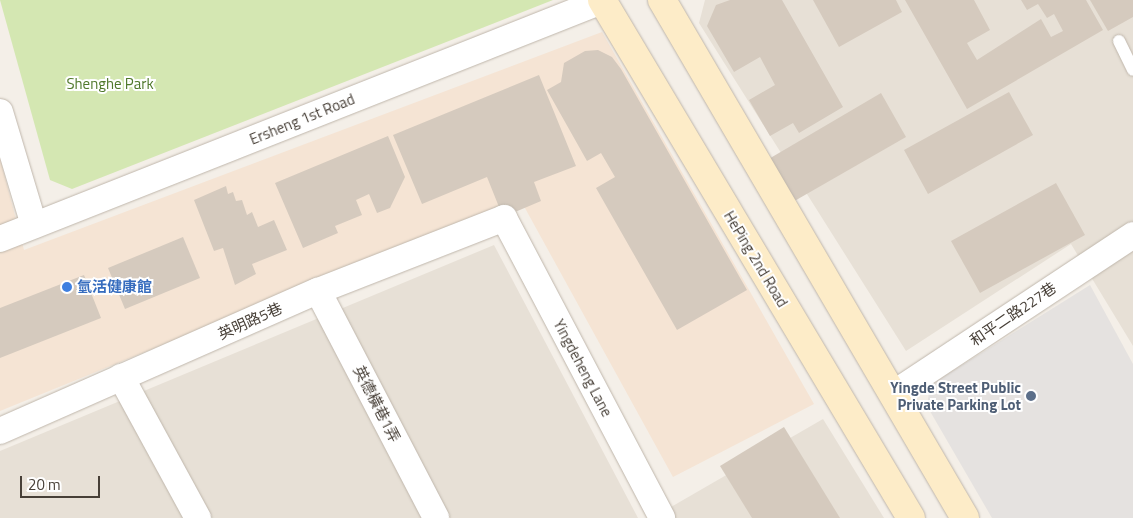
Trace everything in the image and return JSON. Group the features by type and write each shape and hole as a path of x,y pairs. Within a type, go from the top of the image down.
{"street":[{"name":"Ersheng 1st Road","path":"0,239 603,0"},
{"name":"HePing 2nd Road","path":"603,0 911,518"},
{"path":"662,0 965,518"},
{"path":"0,112 34,225"},
{"name":"英明路5巷","path":"0,431 318,291 504,218"},
{"name":"Yingdeheng Lane","path":"504,218 662,518"},
{"name":"和平二路227巷","path":"893,394 1133,235"},
{"name":"英德橫巷1弄","path":"318,291 436,518"},
{"path":"121,378 198,518"}],"lane":[{"path":"1119,41 1133,70"}],"shaded area":[{"path":"705,0 1133,0 1133,346 1071,244 906,351 699,23"},
{"path":"602,32 814,404 673,477 520,199 0,411 0,158 24,250"},
{"path":"494,245 638,518 0,518 0,451"},
{"name":"Yingde Street Public Private Parking Lot","path":"1090,285 1133,364 1133,518 992,518 927,406 930,385"},
{"path":"823,419 884,518 655,518 671,507"}],"green space":[{"name":"Shenghe Park","path":"0,0 553,0 72,189 50,180"}],"building":[{"path":"730,0 782,0 843,107 799,133 793,123 770,136 749,100 775,85 760,57 734,72 707,26 716,5"},
{"path":"813,0 896,0 902,12 839,47"},
{"path":"905,0 974,0 990,30 967,43 977,60 1041,19 1051,37 1063,31 1054,14 1047,18 1038,4 1027,10 1021,0 1086,0 1103,30 967,109"},
{"path":"1090,0 1133,0 1133,17 1108,31"},
{"path":"598,50 612,57 621,69 747,290 677,330 596,188 615,177 601,153 587,161 547,90 561,82 564,63 585,51"},
{"path":"539,75 576,166 534,182 541,201 503,217 487,177 422,204 393,135"},
{"path":"1009,92 1033,135 928,194 904,150"},
{"path":"881,93 906,137 791,203 767,160"},
{"path":"388,136 405,177 390,208 377,213 369,194 356,200 362,215 335,226 338,233 303,248 275,183"},
{"path":"1056,183 1085,235 980,293 951,241"},
{"path":"226,186 228,194 233,192 236,201 242,200 247,215 252,212 258,227 274,220 287,250 252,264 256,274 235,285 223,248 214,251 194,200"},
{"path":"183,237 200,278 125,309 108,268"},
{"path":"84,275 101,318 0,358 0,308"},
{"path":"784,427 840,518 752,518 720,466"}],"place":[{"name":"氫活健康館","path":"67,287"},
{"name":"Yingde Street Public Private Parking Lot","path":"1031,396"}]}
